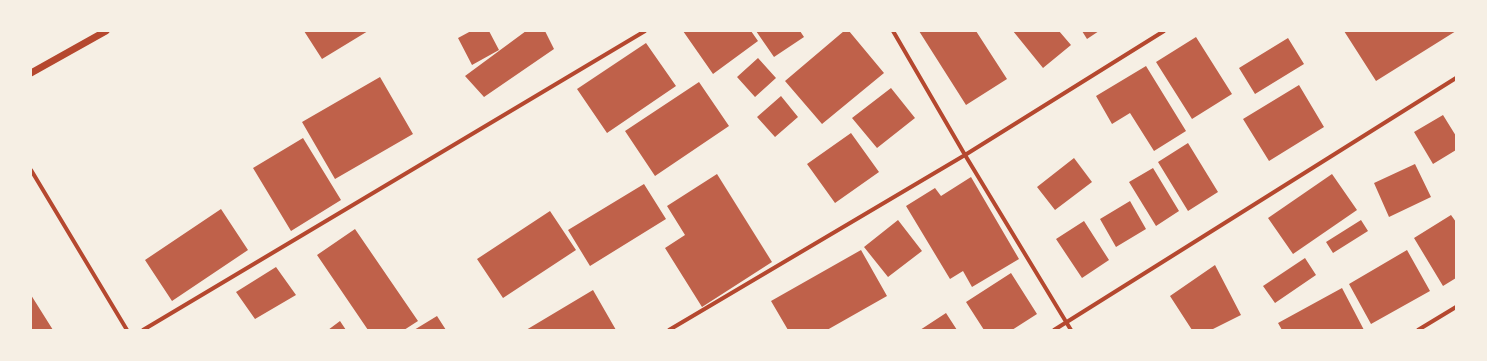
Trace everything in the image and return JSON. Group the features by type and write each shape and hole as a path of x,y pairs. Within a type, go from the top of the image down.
{"street":[{"path":"31,74 106,31"},
{"path":"143,330 645,31"},
{"path":"893,31 965,155 1071,330"},
{"path":"669,330 965,155 1164,31"},
{"path":"1054,330 1456,78"},
{"path":"31,170 128,330"},
{"path":"1418,330 1456,307"}],"building":[{"path":"304,31 368,31 322,59"},
{"path":"471,31 489,31 499,50 472,65 458,38"},
{"path":"526,31 545,31 554,49 484,97 465,76"},
{"path":"683,31 751,31 758,41 713,74"},
{"path":"756,31 800,31 804,37 774,57"},
{"path":"844,31 849,31 884,73 822,124 785,81"},
{"path":"919,31 976,31 1007,79 966,105"},
{"path":"1013,31 1059,31 1071,45 1043,68"},
{"path":"1082,31 1099,31 1087,39"},
{"path":"1344,31 1456,31 1376,81"},
{"path":"1196,37 1232,94 1192,119 1156,62"},
{"path":"1288,38 1304,64 1255,94 1239,68"},
{"path":"646,43 676,86 607,133 577,89"},
{"path":"758,58 776,78 755,97 737,77"},
{"path":"1146,66 1186,131 1154,151 1130,113 1112,124 1096,96"},
{"path":"380,77 413,134 335,179 302,122"},
{"path":"699,82 729,126 655,176 625,131"},
{"path":"1299,85 1324,127 1269,161 1243,119"},
{"path":"891,88 915,118 877,148 852,118"},
{"path":"781,96 798,117 775,137 757,117"},
{"path":"1443,115 1456,136 1456,150 1433,164 1414,132"},
{"path":"851,133 879,172 835,203 807,164"},
{"path":"303,138 341,200 291,231 253,168"},
{"path":"1188,143 1218,192 1188,211 1158,162"},
{"path":"1074,158 1092,182 1055,210 1037,187"},
{"path":"1415,164 1431,197 1389,217 1374,183"},
{"path":"1153,168 1179,211 1156,226 1129,182"},
{"path":"717,174 772,262 702,307 665,248 685,235 667,206"},
{"path":"1332,174 1357,210 1293,254 1268,218"},
{"path":"971,177 1019,259 972,287 963,271 950,279 906,206 935,188 941,196"},
{"path":"644,184 666,219 590,266 568,230"},
{"path":"1130,201 1146,229 1116,247 1100,219"},
{"path":"221,209 248,250 172,301 145,260"},
{"path":"550,211 576,250 503,298 477,259"},
{"path":"1451,215 1456,222 1456,278 1443,286 1414,238"},
{"path":"898,220 922,251 888,277 864,247"},
{"path":"1361,220 1368,231 1333,253 1326,242"},
{"path":"1084,221 1109,260 1082,278 1056,239"},
{"path":"355,229 418,321 404,330 368,330 317,255"},
{"path":"861,250 887,296 827,330 788,330 771,301"},
{"path":"1407,250 1430,291 1371,324 1349,284"},
{"path":"1305,258 1316,275 1275,303 1263,286"},
{"path":"1215,265 1241,315 1211,330 1192,330 1170,296"},
{"path":"276,267 296,295 255,319 236,292"},
{"path":"1011,273 1037,314 1012,330 984,330 966,302"},
{"path":"1342,288 1364,330 1282,330 1278,323"},
{"path":"593,290 616,330 526,330"},
{"path":"31,295 53,330 31,330"},
{"path":"946,313 957,330 920,330"},
{"path":"437,316 446,330 414,330"},
{"path":"340,321 346,330 328,330"}]}
